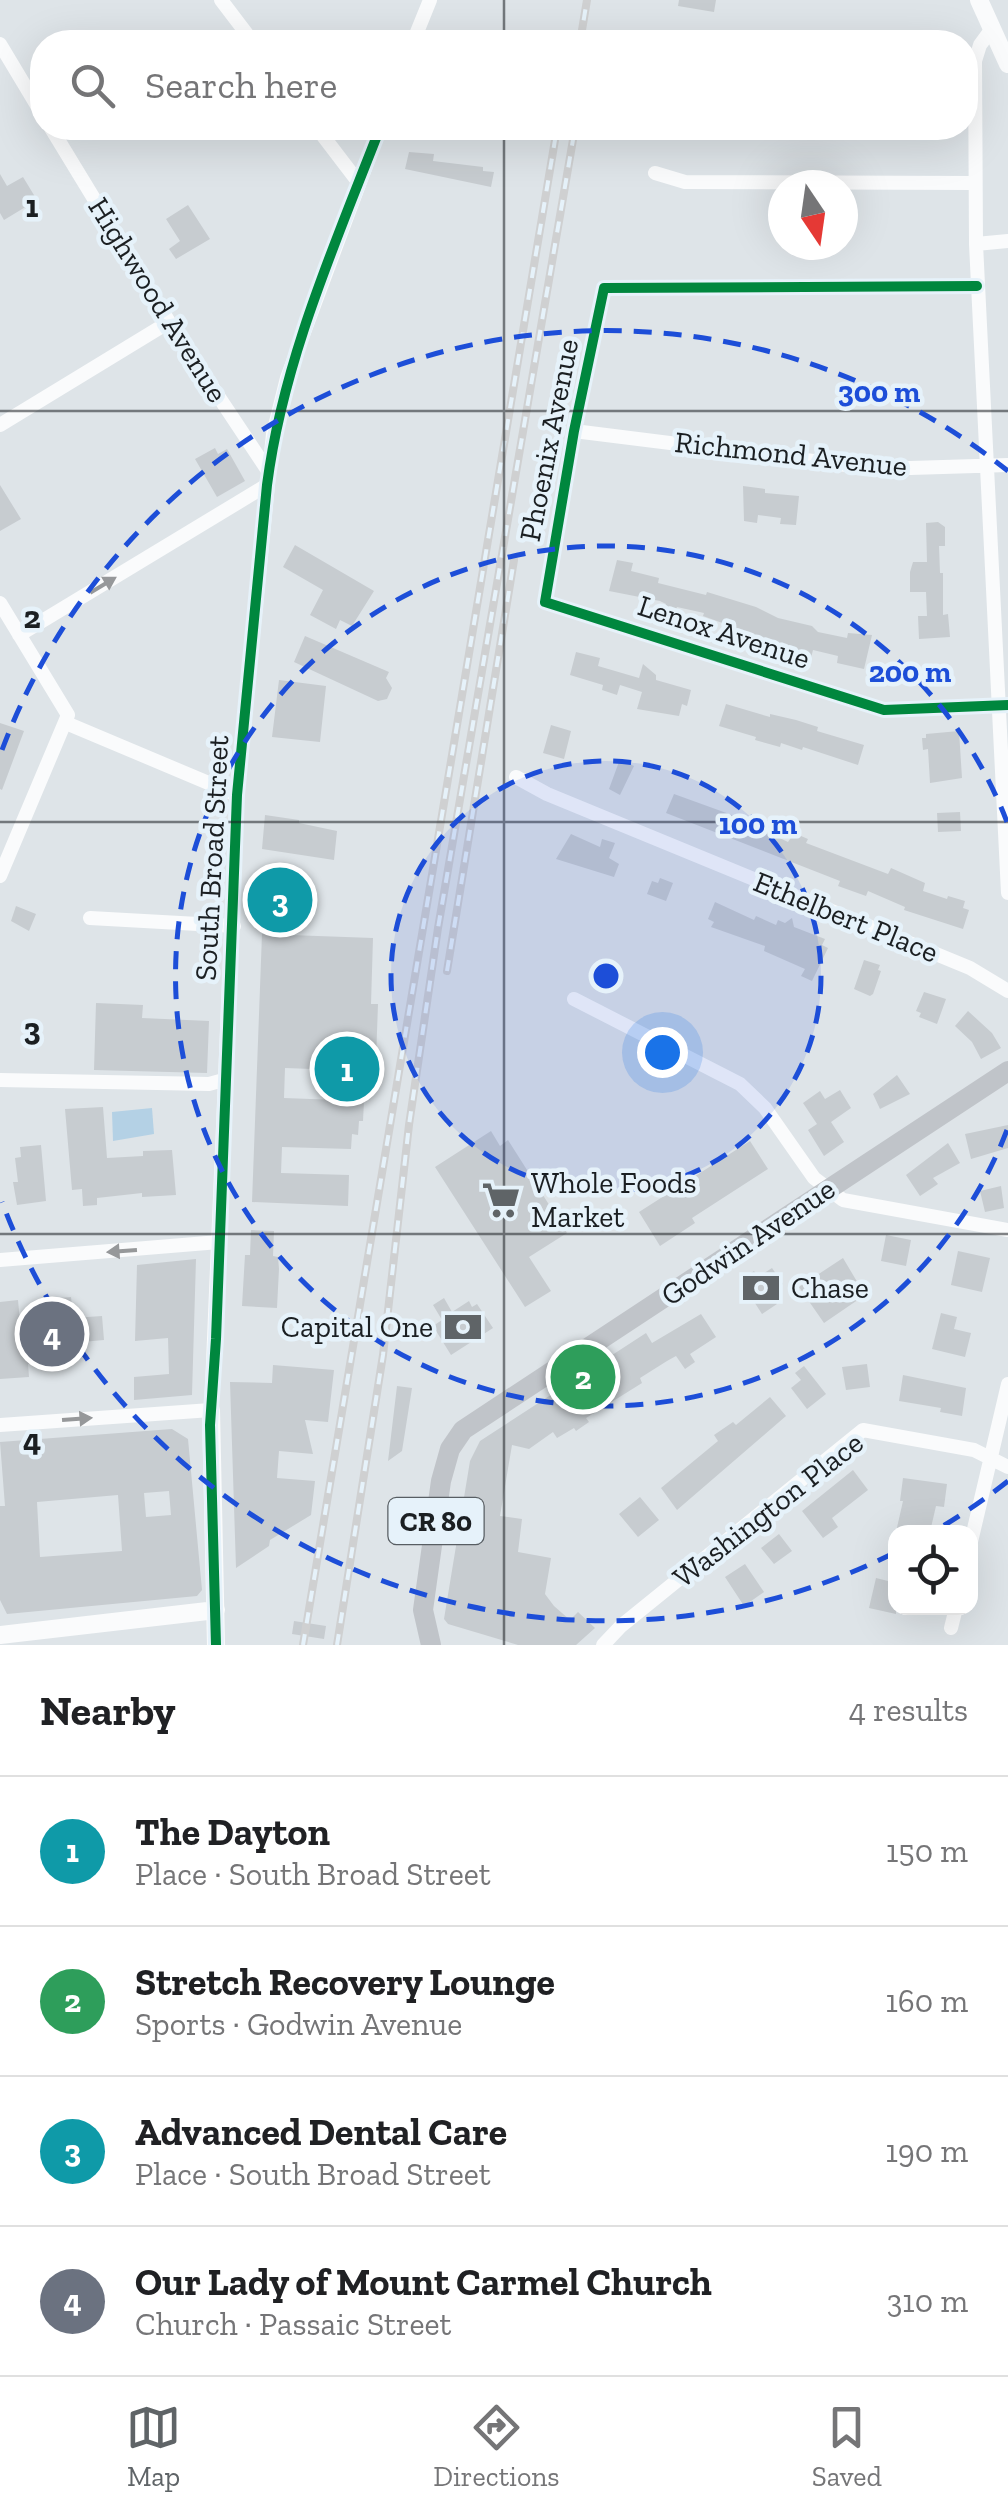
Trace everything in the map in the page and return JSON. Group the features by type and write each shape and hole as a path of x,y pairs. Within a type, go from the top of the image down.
{"main road":[{"name":"Godwin Avenue","path":"430,1645 423,1610 446,1460 462,1430 1008,1071"}],"street":[{"path":"220,0 244,30"},
{"path":"419,30 430,0"},
{"path":"979,0 1008,64"},
{"path":"978,51 992,30"},
{"path":"0,44 30,94"},
{"name":"Highwood Avenue","path":"58,140 268,478"},
{"path":"326,140 359,183"},
{"name":"South Broad Street","path":"216,1645 211,1410 237,795 268,478 273,434 287,378 375,140"},
{"path":"974,140 985,464 1004,705 1008,893"},
{"path":"655,173 685,182 974,183"},
{"path":"976,244 1008,241"},
{"name":"Phoenix Avenue","path":"545,602 574,431 604,288 978,286"},
{"path":"0,425 170,322"},
{"name":"Richmond Avenue","path":"574,431 878,469 1008,465"},
{"path":"19,635 268,478"},
{"path":"0,602 68,716 0,876"},
{"name":"Lenox Avenue","path":"545,602 884,710 1004,705"},
{"path":"66,723 237,795"},
{"name":"Ethelbert Place","path":"516,777 547,794 970,968 1008,990"},
{"path":"90,918 234,926"},
{"path":"574,999 740,1084 766,1108 814,1178 843,1200 1008,1230"},
{"path":"0,1080 209,1084 227,1079"},
{"path":"0,1260 219,1242"},
{"path":"975,1525 1008,1384"},
{"path":"0,1425 211,1410"},
{"name":"Washington Place","path":"603,1645 621,1626 863,1430 974,1450 1008,1467"},
{"path":"0,1635 34,1638 216,1610"},
{"path":"952,1628 955,1615"}],"shaded area":[{"path":"152,1108 154,1134 113,1141 112,1112"}],"building":[{"path":"679,0 716,0 714,12 678,6"},
{"path":"409,152 434,154 433,161 483,167 483,171 494,172 491,187 405,169"},
{"path":"0,174 7,186 23,177 37,200 4,220 0,213"},
{"path":"188,205 210,239 176,259 169,249 180,241 166,219"},
{"path":"215,448 218,454 227,449 245,481 217,497 195,459"},
{"path":"0,485 21,519 0,531"},
{"path":"743,486 765,489 765,493 799,496 796,525 780,524 781,518 758,515 757,523 744,521"},
{"path":"938,522 945,527 945,546 939,546 940,573 943,615 948,614 950,637 919,639 918,616 927,616 926,592 910,592 910,572 913,562 927,562 926,523"},
{"path":"295,545 374,591 352,626 340,620 336,629 310,615 323,590 283,567"},
{"path":"617,560 633,563 631,571 659,578 658,583 756,607 778,618 812,626 818,632 847,638 848,633 872,635 864,669 837,663 838,656 813,650 811,658 787,652 789,646 727,629 728,625 703,616 704,613 677,607 675,612 664,609 666,604 660,601 609,591"},
{"path":"305,636 389,672 386,678 392,688 387,699 378,701 294,662"},
{"path":"576,652 600,658 598,666 639,678 643,664 656,675 656,680 691,690 687,706 682,704 679,716 637,709 642,692 620,685 617,695 602,690 603,685 570,675"},
{"path":"279,680 326,686 320,742 272,737"},
{"path":"726,704 796,720 818,727 817,731 864,745 858,765 803,747 802,750 781,743 780,747 755,740 756,737 719,726"},
{"path":"0,723 24,731 2,790 0,789"},
{"path":"551,725 571,731 564,759 543,753"},
{"path":"959,731 962,778 930,783 928,749 923,750 922,738 926,734"},
{"path":"620,759 634,766 620,795 609,789"},
{"path":"674,794 732,815 788,842 794,833 808,839 806,843 888,874 891,868 925,883 923,891 965,901 963,908 969,910 963,929 904,910 905,907 868,891 866,896 838,886 840,881 666,813"},
{"path":"960,812 961,831 938,832 937,813"},
{"path":"265,815 337,831 334,860 262,849"},
{"path":"571,834 600,847 602,839 615,843 609,858 619,864 614,877 556,859"},
{"path":"260,873 277,874 276,889 301,890 301,912 259,910"},
{"path":"660,878 673,883 666,901 647,894 652,881 658,883"},
{"path":"715,902 754,920 756,916 776,925 778,920 785,923 792,918 794,927 825,939 822,945 828,948 812,981 801,976 805,969 764,951 765,946 711,927 714,922 708,919"},
{"path":"16,906 36,914 29,931 11,921"},
{"path":"262,934 373,938 371,1004 378,1004 376,1060 367,1060 367,1071 285,1068 284,1098 364,1101 363,1121 359,1121 358,1135 352,1134 351,1149 282,1147 281,1173 349,1175 348,1206 252,1202"},
{"path":"864,960 880,965 881,971 870,996 854,989"},
{"path":"924,992 946,999 937,1024 919,1017 921,1013 916,1011"},
{"path":"96,1003 143,1005 142,1018 209,1021 207,1073 94,1070"},
{"path":"968,1011 992,1033 1001,1048 981,1059 972,1042 955,1026"},
{"path":"897,1075 910,1094 880,1109 873,1094"},
{"path":"840,1090 851,1108 831,1122 844,1142 824,1156 808,1130 817,1124 803,1103 820,1091 825,1099"},
{"path":"103,1107 107,1158 172,1150 176,1195 142,1197 142,1193 97,1198 97,1205 83,1206 82,1189 72,1190 65,1109"},
{"path":"1008,1125 1008,1148 971,1159 965,1134"},
{"name":"Whole Foods Market","path":"491,1131 500,1146 508,1140 567,1233 529,1257 551,1291 525,1307 435,1167"},
{"path":"750,1141 768,1169 692,1218 695,1223 660,1246 639,1212"},
{"path":"948,1143 960,1163 933,1178 938,1184 920,1196 906,1175"},
{"path":"41,1145 46,1201 17,1205 13,1182 18,1182 15,1158 21,1157 20,1147"},
{"path":"1001,1186 1004,1208 985,1212 980,1191"},
{"path":"251,1230 274,1231 273,1256 278,1257 279,1269 277,1308 242,1306 245,1255 250,1255"},
{"path":"886,1235 911,1240 906,1266 881,1261"},
{"path":"958,1251 990,1258 982,1292 951,1285"},
{"path":"843,1258 865,1295 824,1323 799,1287"},
{"path":"196,1259 192,1395 134,1400 134,1377 169,1374 168,1338 135,1341 137,1265"},
{"name":"Chase","path":"772,1268 783,1284 769,1293 777,1304 762,1314 740,1280 754,1271 758,1277"},
{"path":"71,1297 73,1318 102,1316 104,1340 60,1344 61,1361 28,1364 29,1377 0,1379 0,1302 18,1300 20,1322 25,1322 25,1329 52,1326 49,1299"},
{"name":"Capital One","path":"444,1298 452,1312 469,1301 472,1307 477,1304 493,1328 451,1355 433,1326 442,1320 433,1305"},
{"path":"941,1313 957,1317 954,1329 971,1333 965,1357 932,1349"},
{"path":"701,1314 716,1337 690,1354 695,1362 685,1369 676,1356 586,1418 589,1422 576,1431 574,1428 557,1438 553,1432 529,1449 512,1445 500,1516 522,1519 518,1552 551,1558 545,1594 554,1606 570,1620 578,1612 595,1628 576,1645 518,1645 448,1624 444,1619 470,1461 480,1441 646,1333 652,1343"},
{"path":"867,1364 870,1387 846,1390 842,1367"},
{"path":"273,1365 334,1370 328,1422 305,1420 313,1454 279,1451 277,1478 315,1481 311,1515 270,1540 269,1546 236,1568 230,1382 272,1383"},
{"path":"804,1366 826,1394 807,1409 791,1388 801,1380 795,1373"},
{"path":"903,1375 966,1388 962,1416 899,1401"},
{"path":"397,1386 412,1388 402,1451 388,1461"},
{"path":"770,1397 786,1416 677,1510 661,1488 718,1441 714,1435 733,1422 736,1425"},
{"path":"172,1429 188,1439 202,1590 197,1596 7,1614 0,1600 0,1506 5,1506 0,1442","holes":["169,1491 171,1515 146,1517 144,1493","118,1495 122,1551 40,1557 37,1502"]},
{"path":"853,1470 868,1490 832,1518 838,1527 823,1538 802,1511"},
{"path":"903,1478 947,1484 944,1507 936,1506 932,1525 898,1525"},
{"path":"640,1497 659,1520 638,1537 619,1514"},
{"path":"779,1534 792,1551 774,1564 761,1548"},
{"path":"745,1564 764,1592 744,1606 725,1577"},
{"path":"876,1578 888,1581 888,1612 869,1608"},
{"path":"294,1621 326,1626 324,1639 292,1634"}],"railway":[{"path":"582,30 587,0"},
{"path":"303,1645 555,140"},
{"path":"337,1645 383,1355 409,1125 438,928 573,140"},
{"path":"447,971 514,560"}],"cycle path":[{"path":"216,1645 210,1425 237,795 267,485 298,348 375,140"},
{"path":"977,286 604,288 574,431 545,602 884,710 1008,705"}],"place":[{"name":"Advanced Dental Care","path":"280,900"},
{"name":"The Dayton","path":"347,1069"},
{"name":"Whole Foods Market","path":"501,1200"},
{"name":"Chase","path":"761,1288"},
{"name":"Capital One","path":"463,1327"},
{"name":"Our Lady of Mount Carmel Church","path":"52,1334"},
{"name":"Stretch Recovery Lounge","path":"583,1377"}]}
